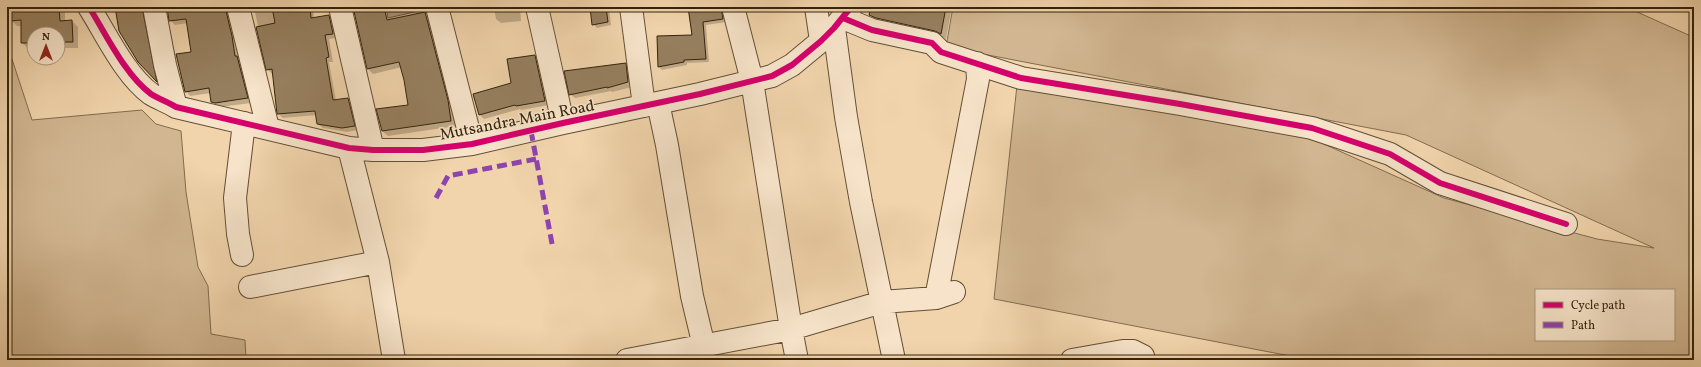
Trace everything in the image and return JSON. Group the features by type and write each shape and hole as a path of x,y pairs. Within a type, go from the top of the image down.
{"street":[{"name":"Mutsandra Main Road","path":"89,7 125,65 137,81 151,94 176,107 349,148 373,150 423,150 472,144 700,94 772,76 792,65 837,24"},
{"path":"154,7 165,65 176,107"},
{"path":"238,7 268,128"},
{"path":"340,7 373,150"},
{"path":"438,7 472,144"},
{"path":"537,7 564,123"},
{"path":"631,7 651,105 667,146 692,296 706,352"},
{"path":"733,7 752,81 791,329 798,360"},
{"path":"816,7 837,24 932,43 941,52 1021,78 1180,104 1312,128 1390,154 1440,183 1566,224"},
{"path":"837,24 846,117 861,202 894,360"},
{"path":"627,360 706,352 882,302 945,295 978,79 977,63"},
{"path":"242,255 238,234 235,198 244,123"},
{"path":"349,148 378,262 394,360"},
{"path":"250,287 378,262"},
{"path":"1072,360 1123,351 1133,351 1143,356 1144,360"}],"shaded area":[{"path":"386,7 427,7 427,9 388,18"},
{"path":"953,7 1626,7 1693,37 1694,33 1694,360 1311,360 994,299 1017,85 1306,136 1444,198 1597,239 1654,248 1406,135 946,47"},
{"path":"7,44 32,120 142,110 156,124 181,131 186,192 198,267 208,286 211,334 245,340 246,360 7,360"}],"building":[{"path":"10,7 59,7 60,21 72,20 73,42 66,42 66,26 26,26 26,43 21,43 21,20 10,21"},
{"path":"115,7 142,7 157,82 138,62 119,31"},
{"path":"167,7 225,7 235,56 237,56 248,98 215,103 211,102 209,88 185,92 176,54 191,52 186,19 169,21"},
{"path":"272,7 310,7 311,18 329,15 333,34 325,35 329,57 326,58 333,100 348,98 355,126 342,128 317,124 315,111 277,114 272,69 266,70 256,27 275,23"},
{"path":"353,7 384,7 387,20 425,12 448,100 451,121 382,131 376,109 408,105 404,80 399,62 367,69"},
{"path":"590,7 606,7 608,22 592,25"},
{"path":"688,7 721,7 723,19 703,22 706,59 684,60 684,62 658,67 657,36 692,35"},
{"path":"871,7 946,7 941,34 935,31 876,18 869,15"},
{"path":"535,55 545,101 515,105 479,115 473,94 511,83 507,59"},
{"path":"626,63 628,82 607,88 569,95 564,71"}],"marked path":[{"path":"531,131 553,249"},
{"path":"436,198 448,176 536,159"}],"cycle path":[{"path":"89,7 124,65 133,76 151,94 176,107 349,148 373,150 423,150 472,144 700,94 772,76 792,65 821,41 851,7"},
{"path":"843,18 872,30 932,43 941,52 1021,78 1180,104 1312,128 1390,154 1440,183 1566,224"}]}
